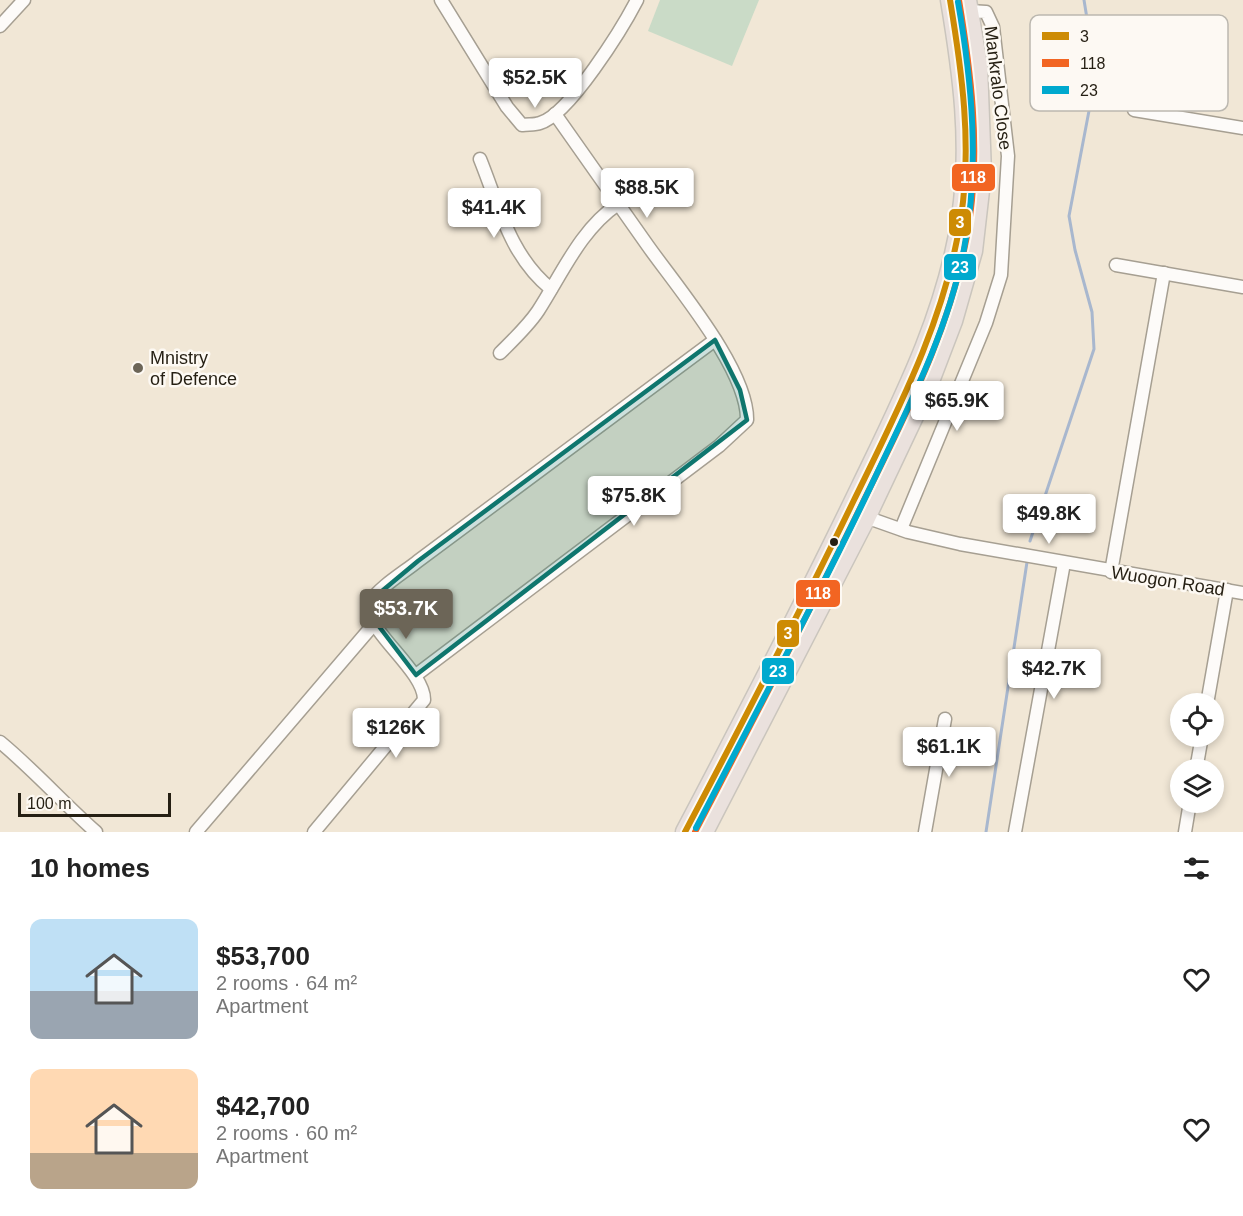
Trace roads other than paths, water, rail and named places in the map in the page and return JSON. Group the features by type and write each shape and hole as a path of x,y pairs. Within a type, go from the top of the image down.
{"main road":[{"path":"704,832 857,515 935,320 950,274 962,217 967,135 961,63 950,0"},
{"path":"686,832 927,389 953,321 973,251 982,173 978,64 968,5"}],"street":[{"path":"0,26 24,0"},
{"path":"441,0 507,106 522,125 541,123 555,114 592,69 637,0"},
{"name":"Mankralo Close","path":"901,529 986,323 1001,275 1008,156 993,27 986,12 968,5"},
{"path":"1140,111 1243,128"},
{"path":"416,675 718,446 747,420 747,408 740,390 715,340 555,114"},
{"path":"480,159 503,224 527,265 551,289"},
{"path":"500,353 536,314 580,242 607,212 618,204"},
{"path":"1116,265 1243,287"},
{"path":"1111,572 1164,273"},
{"path":"314,832 424,700 424,689 416,675 374,624 368,612 370,601 384,588 715,340"},
{"name":"Wuogon Road","path":"857,515 960,544 1111,572 1243,593"},
{"path":"1015,832 1064,563"},
{"path":"1210,693 1227,590"},
{"path":"196,832 374,624"},
{"path":"925,832 945,719"},
{"path":"0,742 34,770 67,807 96,832"},
{"path":"1185,832 1188,813"}],"waterway":[{"path":"1084,0 1086,15"},
{"path":"1030,541 1094,349 1092,312 1075,250 1069,216 1089,111"},
{"path":"986,832 1027,562"}],"place":[{"name":"Mnistry of Defence","path":"138,368"}]}
